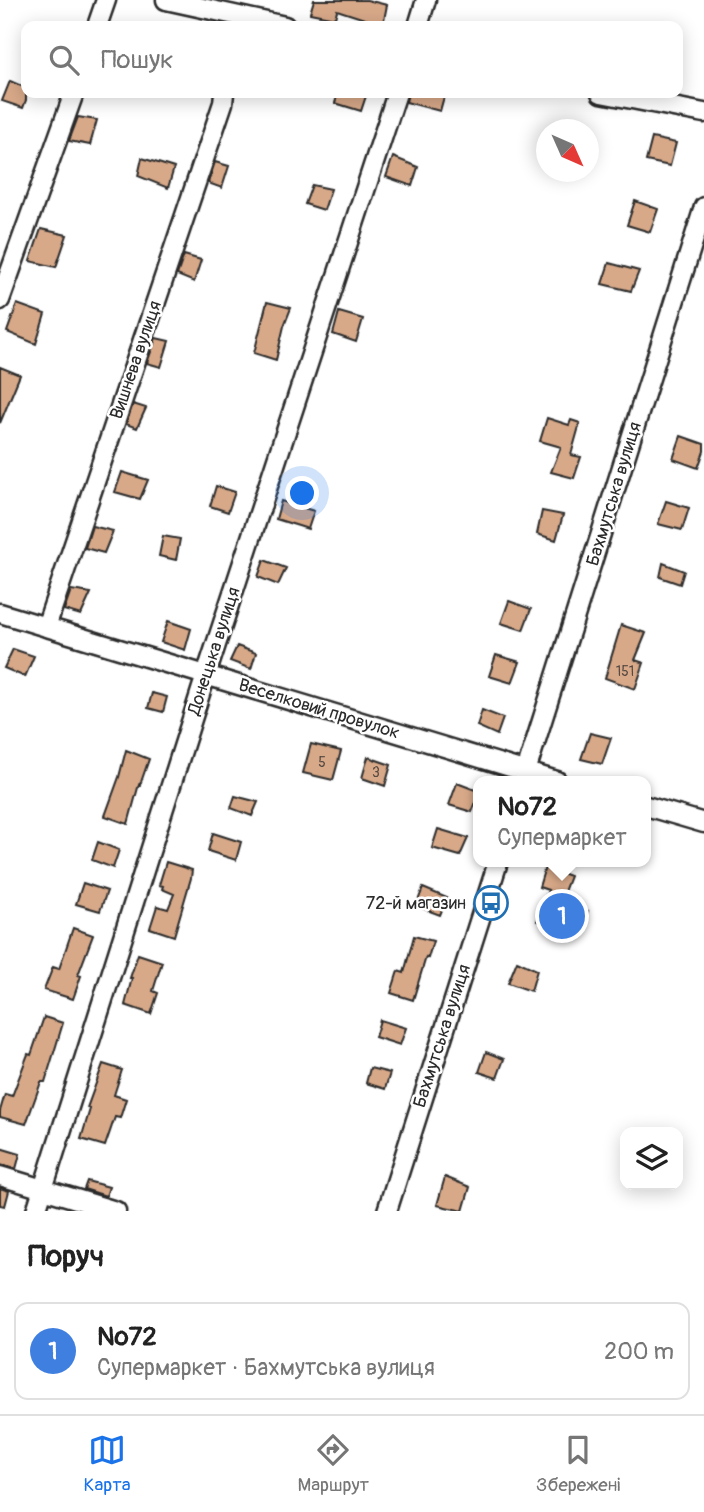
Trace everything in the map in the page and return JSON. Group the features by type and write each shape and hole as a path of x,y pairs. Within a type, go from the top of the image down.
{"street":[{"path":"99,21 106,0"},
{"path":"166,0 265,21"},
{"path":"420,21 426,0"},
{"path":"0,300 72,98"},
{"name":"Вишнева вулиця","path":"46,627 224,98"},
{"name":"Донецька вулиця","path":"36,1211 206,675 395,98"},
{"path":"627,98 704,113"},
{"name":"Бахмутська вулиця","path":"524,776 704,207"},
{"name":"Веселковий провулок","path":"0,613 206,675 521,776"},
{"path":"651,807 703,818"},
{"name":"Бахмутська вулиця","path":"387,1211 496,867"},
{"path":"0,1176 116,1211"}],"building":[{"path":"314,0 367,0 387,5 384,21 371,21 337,10 335,18 310,13"},
{"path":"10,81 21,86 21,98 26,98 23,108 2,101"},
{"path":"336,98 365,98 361,111 335,103"},
{"path":"407,98 444,98 440,111 406,102"},
{"path":"78,117 97,120 90,145 69,141"},
{"path":"652,138 676,143 670,166 646,161"},
{"path":"393,157 418,167 412,186 386,177"},
{"path":"142,158 174,168 168,188 138,176"},
{"path":"215,162 229,166 222,188 208,183"},
{"path":"312,185 331,189 324,210 305,204"},
{"path":"635,201 658,209 650,232 627,225"},
{"path":"41,229 67,235 56,267 30,261"},
{"path":"184,255 201,260 194,282 177,275"},
{"path":"609,263 639,271 631,291 602,284"},
{"path":"267,302 291,308 276,360 254,353"},
{"path":"17,304 45,314 36,344 7,332"},
{"path":"339,312 363,319 356,342 333,334"},
{"path":"156,338 169,341 161,367 147,363"},
{"path":"0,367 20,375 0,423"},
{"path":"133,404 146,408 137,428 126,424"},
{"path":"547,418 569,425 571,420 580,423 571,455 581,457 574,478 551,472 561,447 540,441"},
{"path":"681,436 704,444 698,468 673,459"},
{"path":"122,472 148,480 140,499 115,492"},
{"path":"216,486 235,492 228,512 210,506"},
{"path":"281,501 314,511 308,529 276,519"},
{"path":"666,501 689,508 682,530 658,524"},
{"path":"542,511 563,515 556,540 537,534"},
{"path":"92,526 113,531 104,553 85,548"},
{"path":"163,536 180,539 176,560 159,556"},
{"path":"264,560 286,568 278,585 258,577"},
{"path":"663,563 684,571 680,584 660,577"},
{"path":"71,590 91,593 81,615 64,610"},
{"path":"509,601 531,609 523,630 501,623"},
{"path":"168,621 191,629 185,650 161,642"},
{"path":"621,625 646,633 635,660 644,663 635,689 605,678"},
{"path":"237,646 256,653 251,669 230,661"},
{"path":"13,649 34,656 25,677 4,668"},
{"path":"496,655 520,662 512,683 489,676"},
{"path":"152,693 167,697 163,712 148,708"},
{"path":"482,710 503,718 497,735 477,726"},
{"path":"590,733 611,738 602,764 581,759"},
{"path":"311,744 341,751 333,780 303,773"},
{"path":"126,750 149,759 128,824 105,816"},
{"path":"368,757 391,765 385,786 362,778"},
{"path":"457,783 473,789 472,812 449,805"},
{"path":"235,796 258,802 252,816 231,808"},
{"path":"438,829 468,838 460,856 432,848"},
{"path":"213,833 241,842 236,860 208,851"},
{"path":"98,842 119,850 113,868 92,860"},
{"path":"166,862 192,870 174,936 150,928 157,906 168,909 174,894 159,885"},
{"path":"545,867 570,876 560,902 588,911 579,936 537,921 548,890 539,887"},
{"path":"83,883 107,891 100,911 76,904"},
{"path":"423,888 447,898 440,915 416,906"},
{"path":"73,928 93,935 78,975 81,976 73,999 44,990 53,967 59,969"},
{"path":"414,936 433,941 413,1000 391,993 398,971 404,973"},
{"path":"138,954 162,962 153,991 158,993 151,1014 125,1005"},
{"path":"517,961 537,970 531,991 508,983"},
{"path":"44,1017 63,1023 45,1082 41,1082 26,1124 0,1117 5,1094 12,1096 28,1054 31,1055"},
{"path":"380,1020 406,1028 400,1045 375,1037"},
{"path":"486,1052 504,1059 497,1078 479,1072"},
{"path":"103,1064 122,1070 114,1095 126,1099 120,1118 115,1117 105,1146 81,1139 90,1109 87,1108"},
{"path":"370,1068 390,1073 385,1089 366,1083"},
{"path":"0,1148 20,1154 16,1169 0,1165"},
{"path":"445,1177 470,1187 463,1211 437,1205"},
{"path":"87,1181 109,1187 106,1196 84,1189"},
{"path":"0,1188 9,1191 5,1206 0,1205"}],"place":[{"name":"72-й магазин","path":"491,903"},
{"name":"№72","path":"562,916"}]}
